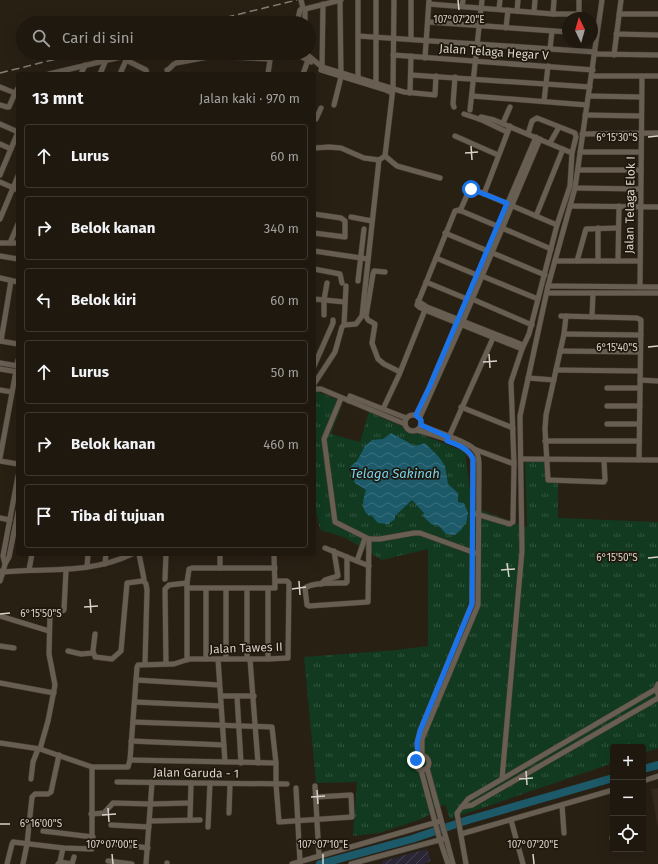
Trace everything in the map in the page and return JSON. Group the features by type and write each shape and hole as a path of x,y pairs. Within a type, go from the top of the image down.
{"street":[{"path":"305,16 305,9 340,0 341,74 334,105"},
{"path":"358,0 358,78"},
{"path":"376,0 376,82"},
{"path":"385,156 392,91 394,0"},
{"path":"411,0 411,39"},
{"path":"462,6 463,0"},
{"path":"470,110 482,0"},
{"path":"499,9 500,0"},
{"path":"517,11 518,0"},
{"path":"534,12 535,0"},
{"path":"553,14 554,0"},
{"path":"579,0 579,12"},
{"path":"598,24 602,0"},
{"path":"614,55 621,0"},
{"path":"299,16 300,10 303,8 302,1"},
{"path":"426,58 429,2 445,2 462,6 562,15"},
{"path":"322,67 323,4"},
{"path":"506,28 508,10"},
{"path":"619,14 658,14"},
{"path":"428,22 562,32"},
{"path":"550,49 552,31"},
{"path":"616,34 658,35"},
{"path":"358,36 550,49 614,55 658,55"},
{"path":"502,779 522,551 520,416 548,286 575,188 585,114 593,73 595,48"},
{"name":"Jalan Telaga Hegar V","path":"393,55 548,66 593,73 658,76"},
{"path":"410,56 410,93"},
{"path":"62,72 106,60"},
{"path":"101,72 106,60"},
{"path":"121,72 126,60 146,70 146,72"},
{"path":"166,70 170,69 172,64 192,60"},
{"path":"268,72 270,60"},
{"path":"304,72 308,60 321,70 376,82 392,91"},
{"path":"314,60 322,67 392,91 435,95 436,76"},
{"path":"82,72 85,65"},
{"path":"544,101 548,66"},
{"path":"411,75 474,78 590,87"},
{"name":"Jalan Telaga Elok I","path":"640,287 642,76"},
{"path":"454,77 454,107"},
{"path":"0,87 16,91"},
{"path":"0,105 8,108 16,93"},
{"path":"472,96 587,105"},
{"path":"588,96 641,97"},
{"path":"503,124 510,107"},
{"path":"316,118 321,108"},
{"path":"464,114 507,132"},
{"path":"585,114 641,116"},
{"path":"479,119 481,116 510,126 572,153"},
{"path":"476,513 513,524 514,464 511,382 532,325 557,225 570,186 572,153 576,135 559,127 535,119 532,122 528,134"},
{"path":"0,124 16,131"},
{"path":"484,194 498,154 510,126"},
{"path":"550,144 559,127"},
{"path":"582,134 658,133"},
{"path":"455,136 498,154"},
{"path":"0,175 2,163 11,149 16,137"},
{"path":"448,439 421,425 418,416 460,322 538,138"},
{"path":"0,144 11,149"},
{"path":"316,148 340,148 364,158 379,160 385,156"},
{"path":"536,216 563,149"},
{"path":"580,152 641,152"},
{"path":"385,156 397,166 440,178"},
{"path":"344,325 356,324 362,316 379,160"},
{"path":"578,170 641,170"},
{"path":"0,182 16,188 0,219"},
{"path":"575,188 640,189"},
{"path":"460,211 470,190 474,189 557,225"},
{"path":"570,206 658,207"},
{"path":"618,261 619,206"},
{"path":"523,347 425,310 418,306 418,301 445,233 454,213 457,210 551,249"},
{"path":"316,214 341,218 345,221 345,237 316,233"},
{"path":"351,218 372,221"},
{"path":"598,228 598,261"},
{"path":"577,261 586,229 618,228"},
{"path":"10,243 16,229"},
{"path":"358,281 364,229"},
{"path":"445,233 545,275"},
{"path":"0,242 16,243"},
{"path":"316,251 368,259"},
{"path":"0,256 16,259"},
{"path":"436,258 538,299"},
{"path":"555,261 640,261"},
{"path":"316,269 340,274 344,284 345,302 344,325 341,330 335,352 316,382"},
{"path":"385,272 374,272 373,274 366,316 368,320 376,324 372,344 378,359 384,364 400,372"},
{"path":"0,278 16,281"},
{"path":"11,280 0,341 16,344"},
{"path":"426,282 532,325"},
{"path":"324,315 324,300 327,283"},
{"path":"548,286 658,287"},
{"path":"547,293 658,293"},
{"path":"592,317 593,293"},
{"path":"316,299 345,302"},
{"path":"418,301 493,338 523,347"},
{"path":"383,409 425,310"},
{"path":"604,460 605,481 548,480 546,459 546,416 564,334 564,316 639,318 641,322 641,335 639,460"},
{"path":"316,358 333,323 333,320"},
{"path":"564,334 641,335"},
{"path":"448,439 493,338"},
{"path":"560,351 640,352"},
{"path":"0,363 16,369"},
{"path":"0,369 16,369"},
{"path":"556,370 640,371"},
{"path":"16,374 0,459 16,463"},
{"path":"528,378 554,380"},
{"path":"640,380 658,381"},
{"path":"316,386 348,401 406,421"},
{"path":"607,388 640,388"},
{"path":"0,390 12,392"},
{"path":"348,401 350,396 383,409 406,421"},
{"path":"341,398 324,439 334,520 337,524 367,538 384,538 417,532 475,553"},
{"path":"607,406 640,406"},
{"path":"461,407 513,428"},
{"path":"418,416 410,415 406,421 408,429 466,443 479,459 476,513 475,605 422,739 420,756 415,763 416,766 424,769"},
{"path":"606,424 639,424"},
{"path":"417,430 421,425"},
{"path":"546,440 639,441"},
{"path":"472,451 514,464"},
{"path":"521,459 658,460"},
{"path":"5,564 3,556 16,487"},
{"path":"0,518 10,520"},
{"path":"0,581 1,572 9,557 16,536"},
{"path":"357,561 367,538"},
{"path":"347,557 347,582 306,587 307,605 367,603 369,601 367,538"},
{"path":"325,548 369,566"},
{"path":"321,584 325,580 338,576 334,551"},
{"path":"29,570 32,556"},
{"path":"87,567 88,556"},
{"path":"105,564 106,556"},
{"path":"1,572 66,570 105,564 128,556"},
{"path":"0,743 39,749 92,767 126,768 129,766 137,667 140,664 145,664 147,590 146,584 143,580 139,556"},
{"path":"165,579 166,556"},
{"path":"220,556 220,568"},
{"path":"166,664 166,587 169,584 206,589 276,588 274,556"},
{"path":"187,660 188,570 190,568 275,568"},
{"path":"31,779 33,762 39,749 54,693 55,681 49,658 50,613 64,610 66,570"},
{"path":"95,634 93,653 95,657 114,659 119,653 122,644 127,584 129,582 143,580"},
{"name":"Jalan Tawes II","path":"145,664 176,664 187,660 206,659 287,658 289,656 289,583 287,581 276,581"},
{"path":"206,589 206,659"},
{"path":"226,589 226,659"},
{"path":"247,589 249,659 254,696 258,763"},
{"path":"268,589 268,659"},
{"path":"0,616 49,631"},
{"path":"0,646 14,648"},
{"path":"68,651 80,654 93,653"},
{"path":"218,659 225,762"},
{"path":"136,680 219,685"},
{"path":"0,682 54,693"},
{"path":"466,864 458,812 468,799 657,689"},
{"path":"221,696 254,696"},
{"path":"237,696 241,762"},
{"path":"462,807 472,805 658,698"},
{"path":"135,702 221,706"},
{"path":"133,722 256,726 272,728 276,763 279,822 298,822 352,817 351,795 316,797"},
{"path":"131,741 224,745"},
{"path":"23,864 27,844 32,797 36,794 48,794 51,792 59,755"},
{"path":"420,756 427,759 428,762 424,769 448,864"},
{"path":"130,760 276,763"},
{"path":"7,864 13,842 63,848 92,849 92,767"},
{"path":"646,780 658,776"},
{"name":"Jalan Garuda - 1","path":"117,782 287,784"},
{"path":"146,864 152,782"},
{"path":"190,820 191,783"},
{"path":"208,827 210,783"},
{"path":"229,813 230,784"},
{"path":"315,786 319,856"},
{"path":"296,788 300,862"},
{"path":"460,832 511,820 610,791"},
{"path":"91,814 104,813 114,803 190,803"},
{"path":"562,805 564,833"},
{"path":"150,821 200,820"},
{"path":"511,820 523,864"},
{"path":"292,864 438,823"},
{"path":"110,825 149,828"},
{"path":"43,831 93,837"},
{"path":"351,864 442,838"},
{"path":"442,838 453,864"},
{"path":"110,843 148,848"},
{"path":"63,848 59,863 72,864 74,857"},
{"path":"108,861 132,864"}],"shaded area":[{"path":"658,788 658,829 651,789"},
{"path":"427,849 431,861 425,864 382,864 383,861"}],"green space":[{"path":"316,391 343,402 331,434 360,442 369,412 465,452 472,507 527,527 525,460 546,461 546,482 558,482 558,518 658,522 658,748 646,752 646,744 610,744 610,764 450,819 445,804 422,819 379,833 353,836 357,782 316,783 304,657 428,646 428,549 382,560 344,537 320,530 316,510"}],"water":[{"name":"Telaga Sakinah","path":"391,433 415,446 425,443 439,457 445,466 448,484 459,494 458,502 464,503 468,513 466,524 463,525 462,529 455,535 446,534 439,526 431,524 423,516 424,513 412,500 395,516 395,519 388,524 378,523 364,510 363,504 366,490 355,483 350,467 357,461 365,446 372,440 383,439"}],"waterway":[{"path":"646,768 658,765"},
{"path":"320,864 412,839 468,820 610,779"}],"railway":[{"path":"232,16 297,0"},
{"path":"0,73 52,60"}],"route":[{"path":"416,760 418,757 417,743 420,731 472,604 473,459 471,454 464,447 447,441 448,437 421,425 422,422 420,417 416,415 429,388 507,203 471,189"}]}
